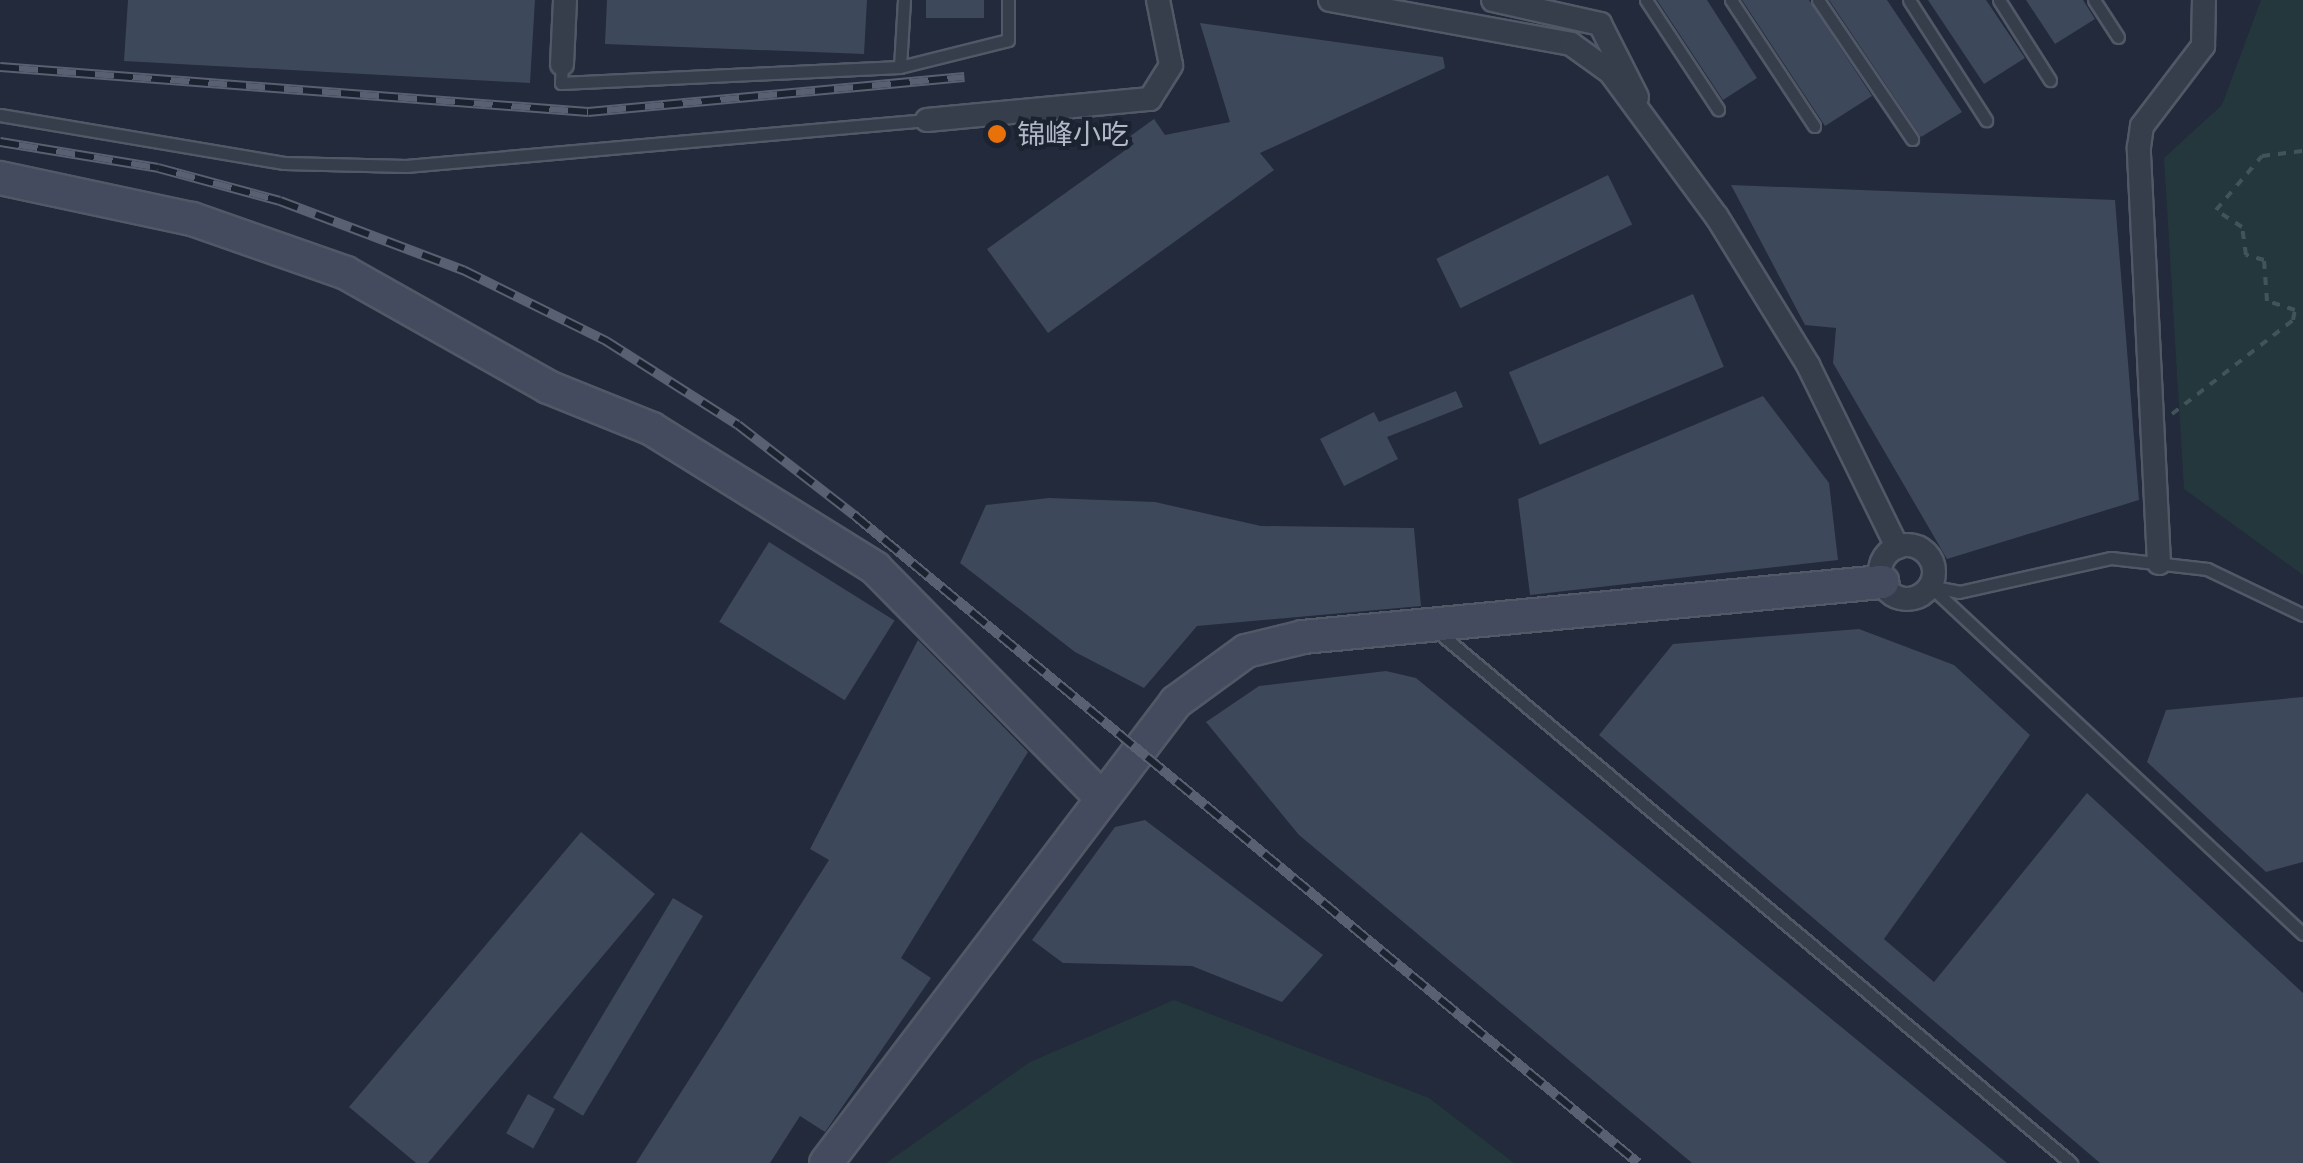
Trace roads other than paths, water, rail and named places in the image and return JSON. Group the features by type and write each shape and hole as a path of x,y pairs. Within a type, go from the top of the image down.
{"street":[{"path":"562,64 565,0"},
{"path":"927,120 1150,99 1169,77 1172,53 1158,0"},
{"path":"1330,0 1571,44 1639,105"},
{"path":"1493,0 1600,24 1639,105 1808,364 1897,547"},
{"path":"2159,563 2139,147 2142,126 2203,46 2204,0"},
{"path":"0,178 192,219 314,260 548,387 652,430 875,568 1102,798"},
{"path":"1882,582 1881,566 1897,547"},
{"path":"826,1163 1176,702 1246,650 1430,625 1882,582 1909,599 1930,586 1928,554 1897,547"}],"lane":[{"path":"900,67 904,0"},
{"path":"562,64 562,83 900,67 1008,40 1008,0"},
{"path":"1646,0 1718,108"},
{"path":"1731,0 1814,126"},
{"path":"1818,0 1912,138"},
{"path":"1909,0 1986,120"},
{"path":"1998,0 2050,80"},
{"path":"2094,0 2118,37"},
{"path":"0,114 284,163 406,166 927,120"},
{"path":"1930,586 1959,592 2111,558 2207,569 2303,616"},
{"path":"1930,586 2303,934"},
{"path":"1430,625 2071,1163"}],"railway":[{"path":"0,67 588,112 964,77"},
{"path":"0,142 158,168 280,201 463,270 606,341 738,425 854,515 1638,1163"}],"place":[{"name":"锦峰小吃","path":"997,134"}]}
